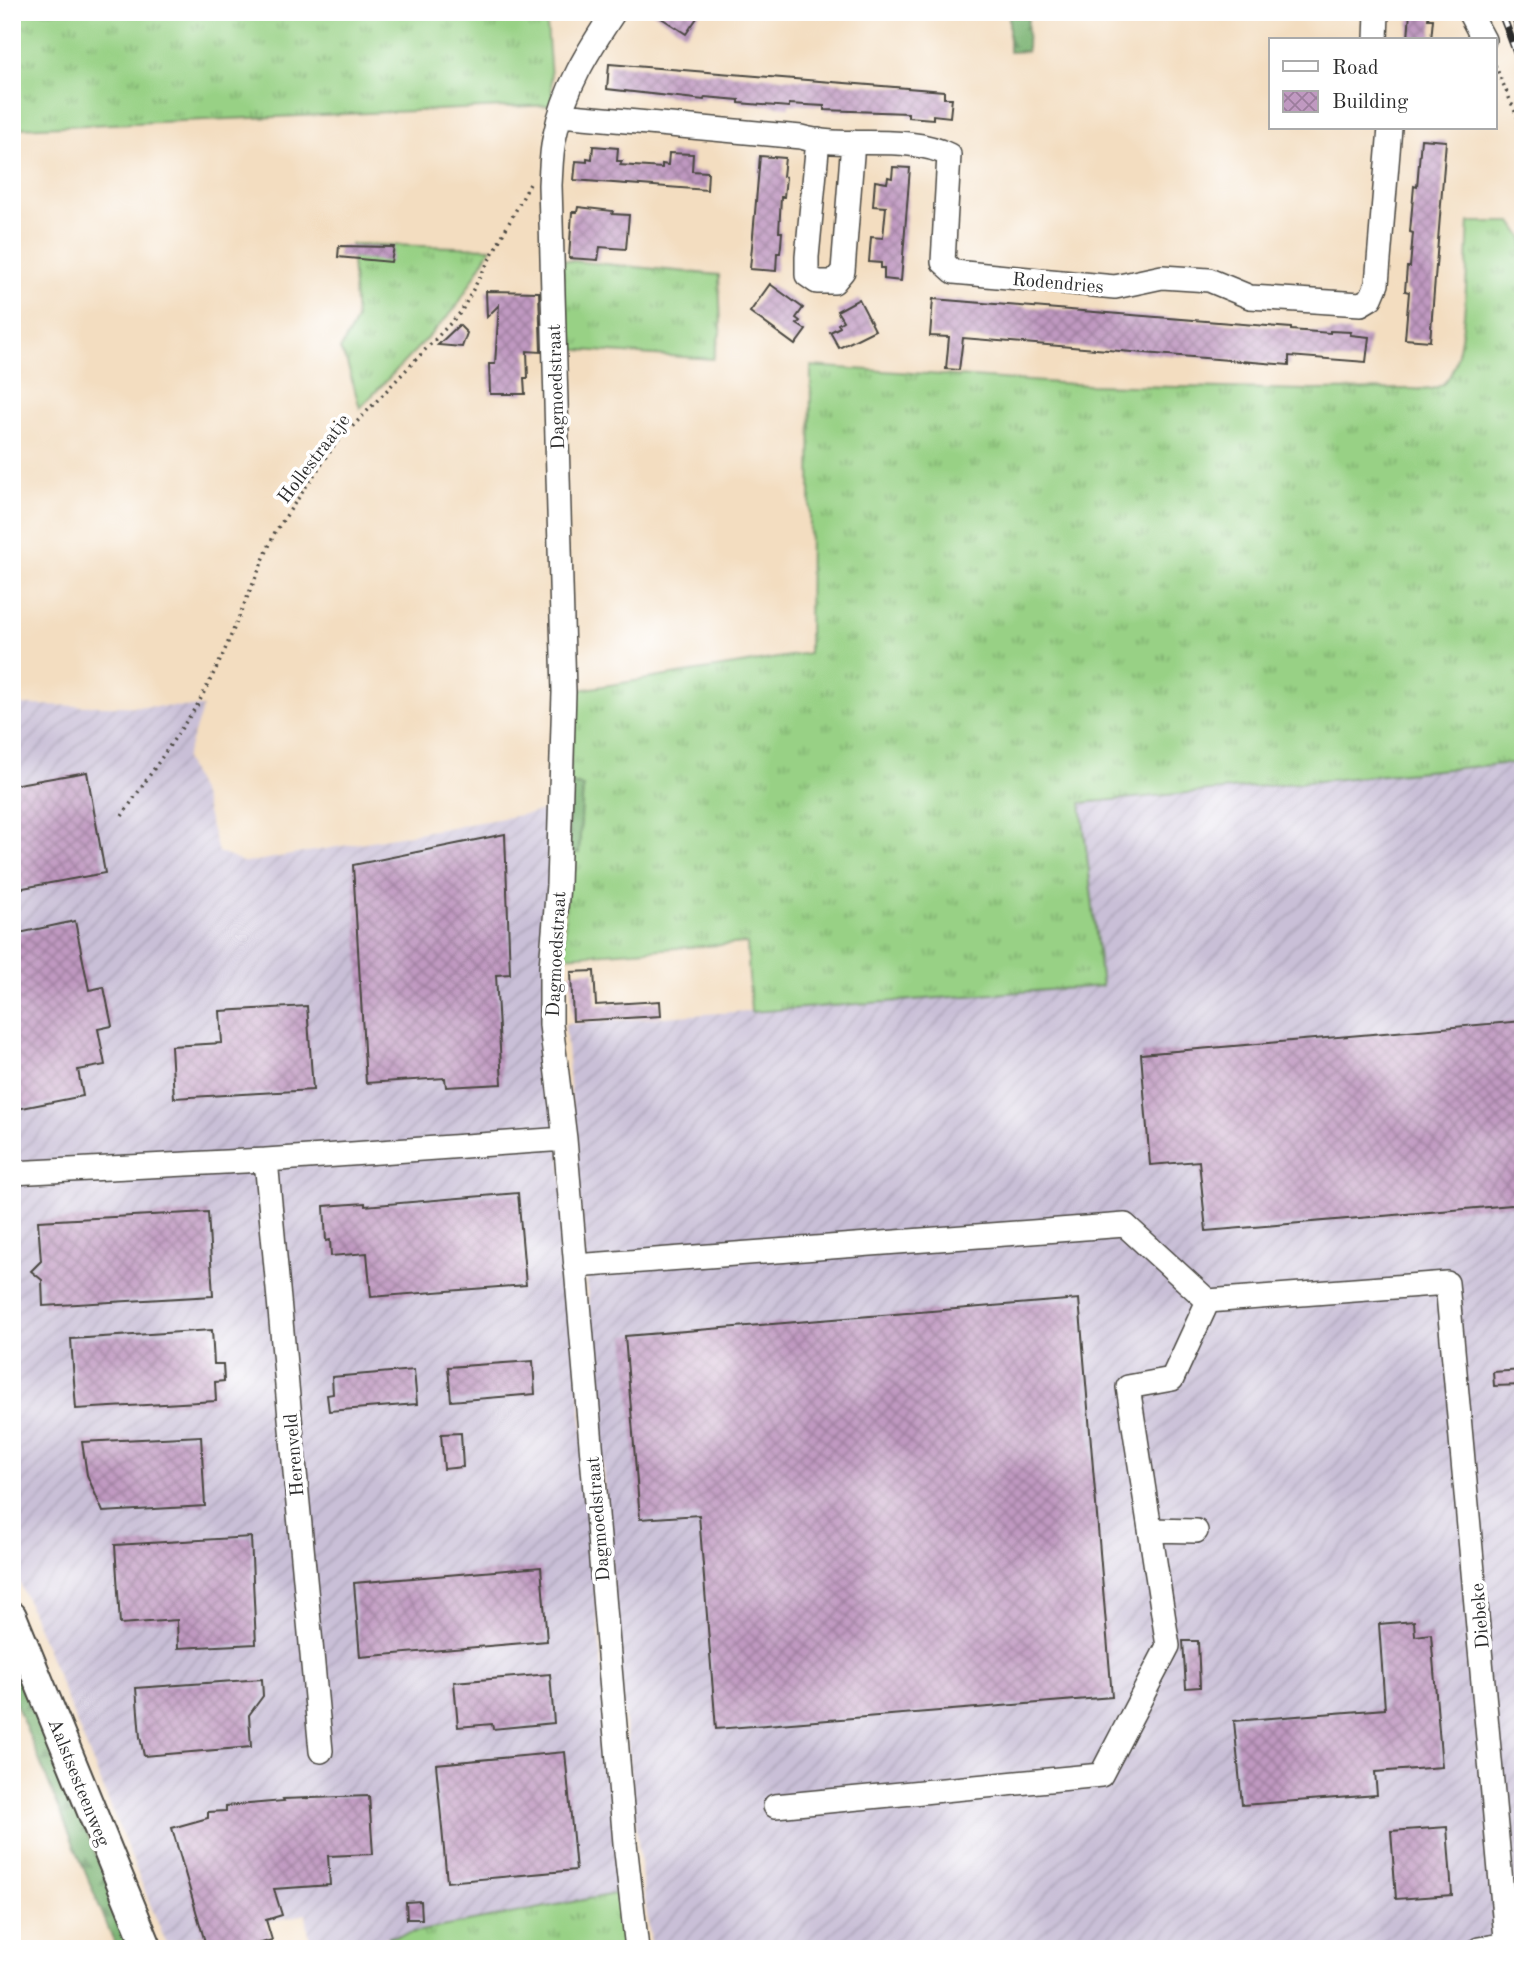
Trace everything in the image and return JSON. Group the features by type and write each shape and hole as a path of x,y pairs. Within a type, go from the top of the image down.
{"main road":[{"name":"Aalstsesteenweg","path":"12,1616 148,1949"}],"street":[{"name":"Dagmoedstraat","path":"614,12 586,55 567,94 555,136 550,185 564,692 558,885 551,968 551,1025 565,1139 624,1829 637,1949"},
{"path":"1376,38 1377,12"},
{"path":"1469,12 1483,38"},
{"name":"Rodendries","path":"561,115 818,140 936,148 949,155 943,262 954,272 1115,287 1162,277 1189,278 1209,280 1250,297 1361,304 1371,298 1377,284 1390,130"},
{"path":"818,140 807,257 807,275 817,282 834,282 843,271 853,142"},
{"path":"12,1173 266,1160 565,1139"},
{"name":"Herenveld","path":"266,1160 321,1751"},
{"path":"575,1266 1125,1225 1208,1301 1172,1379 1128,1387 1168,1646 1101,1774 775,1806"},
{"name":"Diebeke","path":"1208,1301 1447,1283 1507,1947"},
{"path":"1150,1530 1196,1531"},
{"path":"1479,1949 1507,1947"}],"path":[{"path":"1496,67 1523,130"},
{"name":"Hollestraatje","path":"122,816 198,704 221,659 275,532 334,446 461,312 530,184"}],"shaded area":[{"path":"12,705 203,707 185,759 203,798 218,852 245,863 555,809 545,966 620,1893 328,1949 311,1949 306,1914 166,1943 12,1564"},
{"path":"1523,762 1523,1949 652,1949 621,1685 565,1024 1102,986 1080,803"}],"green space":[{"path":"12,12 546,12 553,105 17,128 12,86"},
{"path":"1009,12 1028,12 1027,51 1009,52"},
{"path":"1469,222 1512,222 1523,238 1523,762 1081,803 1102,986 751,1012 747,943 564,956 567,852 578,853 583,786 570,784 572,691 809,653 811,366 1088,385 1309,390 1433,389 1444,383 1452,371 1458,353 1465,307"},
{"path":"351,244 491,248 456,308 360,408 347,363 340,350 356,320"},
{"path":"562,260 719,275 721,329 713,359 565,349"},
{"path":"570,784 583,786 579,853 567,852"},
{"path":"12,1648 134,1949 117,1949 12,1694"},
{"path":"620,1893 626,1949 391,1949 389,1937"}],"building":[{"path":"652,12 701,12 686,34"},
{"path":"1410,12 1429,12 1428,19 1433,19 1431,38 1408,38"},
{"path":"609,64 944,91 944,98 952,98 950,117 908,117 908,113 824,110 824,106 789,104 789,107 607,89"},
{"path":"1421,139 1446,141 1430,341 1405,339 1409,292 1405,291 1407,267 1410,267 1413,233 1410,232"},
{"path":"593,146 618,148 617,161 622,161 620,165 662,168 662,164 668,165 669,153 693,154 692,171 708,172 707,190 574,180 576,161 587,162 587,158 592,159"},
{"path":"760,156 785,158 783,176 786,177 784,197 781,197 779,232 782,232 781,245 780,253 777,253 776,271 750,269"},
{"path":"893,167 910,168 901,281 884,279 881,263 869,262 871,237 883,238 886,207 873,206 875,181 887,183 888,177 892,178"},
{"path":"578,207 629,215 626,249 600,247 598,260 569,258 572,212 577,212"},
{"path":"339,246 394,247 391,262 338,257"},
{"path":"770,284 803,308 796,318 800,321 797,324 806,330 795,345 750,312"},
{"path":"486,291 539,292 541,352 527,351 528,378 524,378 525,394 490,394 489,364 495,364 499,305 487,317"},
{"path":"859,299 875,330 839,348 830,332 840,327 838,324 843,321 837,311"},
{"path":"933,299 1291,330 1351,332 1350,335 1369,337 1366,362 1289,356 1289,365 963,338 959,370 946,369 949,337 930,336"},
{"path":"459,325 467,333 462,347 438,345"},
{"path":"87,772 105,873 12,890 12,785"},
{"path":"505,834 510,974 496,975 502,1084 446,1087 445,1078 366,1083 353,865"},
{"path":"75,921 89,990 104,987 112,1026 98,1029 105,1065 78,1070 83,1096 12,1110 12,937 19,933"},
{"path":"594,971 596,1005 660,1001 661,1016 573,1021 571,972"},
{"path":"307,1006 313,1090 174,1098 171,1046 222,1043 220,1011"},
{"path":"1523,1021 1523,1204 1206,1231 1199,1161 1150,1165 1141,1054"},
{"path":"518,1193 526,1285 371,1297 367,1253 331,1256 330,1240 326,1241 324,1206 365,1203 365,1206"},
{"path":"208,1212 213,1296 43,1306 42,1280 31,1271 41,1261 38,1221"},
{"path":"1079,1299 1112,1697 716,1729 699,1515 640,1519 625,1336"},
{"path":"212,1330 214,1364 223,1364 224,1381 215,1382 216,1401 76,1409 71,1339"},
{"path":"533,1361 535,1394 451,1401 448,1367"},
{"path":"414,1370 417,1404 329,1411 327,1395 333,1394 332,1377"},
{"path":"1523,1370 1523,1385 1494,1386 1493,1372"},
{"path":"461,1433 463,1467 444,1469 441,1434"},
{"path":"201,1436 205,1506 103,1512 87,1475 82,1442"},
{"path":"251,1537 256,1644 178,1648 177,1620 120,1624 115,1545"},
{"path":"541,1567 547,1641 360,1657 354,1583"},
{"path":"1414,1621 1415,1636 1431,1634 1442,1767 1375,1772 1377,1795 1242,1805 1234,1721 1385,1709 1379,1624"},
{"path":"1183,1641 1198,1641 1200,1687 1186,1688"},
{"path":"550,1674 554,1723 493,1729 492,1724 458,1727 454,1682"},
{"path":"262,1679 263,1696 249,1715 251,1747 144,1756 136,1688"},
{"path":"565,1752 576,1870 447,1882 436,1764"},
{"path":"369,1796 373,1854 328,1856 330,1885 274,1889 282,1915 266,1920 272,1940 241,1949 207,1949 172,1828 208,1818 208,1812 226,1811 226,1806 284,1801 283,1799"},
{"path":"1447,1827 1452,1895 1396,1899 1391,1831"},
{"path":"421,1901 422,1919 407,1919 406,1902"}],"railway":[{"path":"1501,12 1523,70"},
{"path":"1513,12 1523,39"}]}
